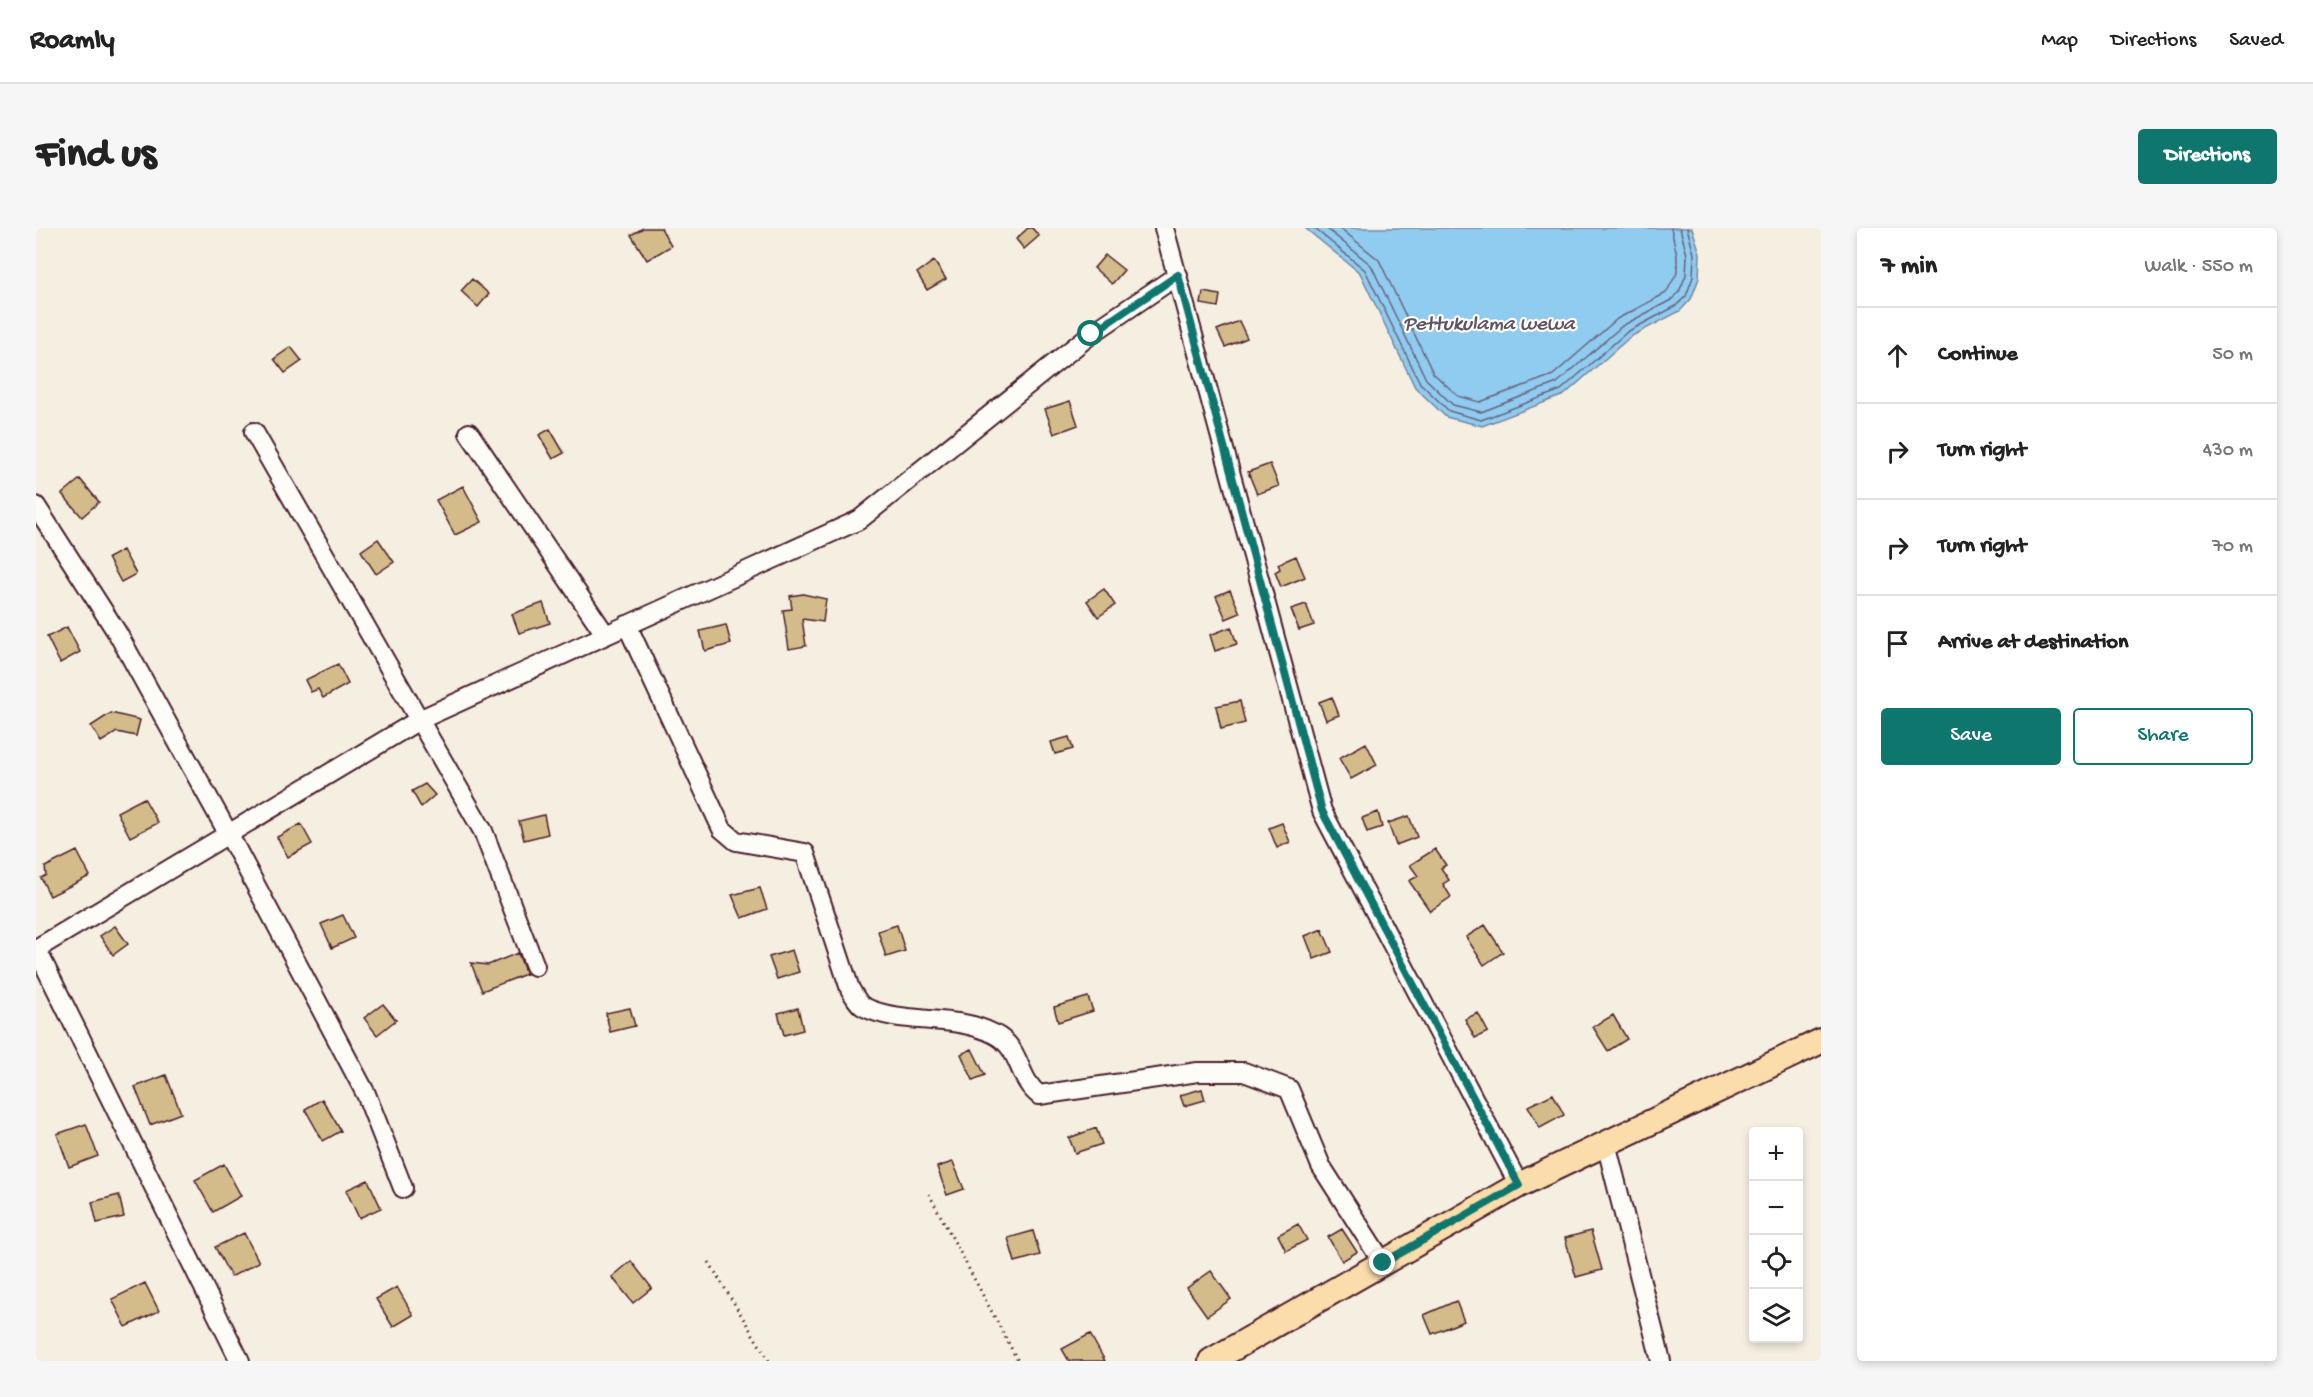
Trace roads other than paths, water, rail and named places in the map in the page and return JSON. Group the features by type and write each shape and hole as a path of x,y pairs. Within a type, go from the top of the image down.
{"main road":[{"path":"1211,1361 1519,1185 1821,1041"}],"street":[{"path":"1164,228 1322,811 1519,1185"},
{"path":"240,1361 36,949 419,720 859,520 1091,334 1178,275"},
{"path":"254,432 483,831 535,966"},
{"path":"469,433 604,634"},
{"path":"36,506 118,634 228,833 366,1094 403,1188"},
{"path":"627,625 722,829 736,841 805,853 850,990 862,1006 883,1013 965,1023 995,1034 1011,1045 1028,1086 1039,1095 1198,1072 1244,1072 1289,1089 1321,1166 1383,1263"},
{"path":"1606,1143 1661,1361"}],"water":[{"name":"Pettukulama wewa","path":"1305,228 1692,228 1700,253 1699,278 1691,299 1680,311 1630,337 1564,395 1482,426 1446,417 1415,387 1360,273"}]}
